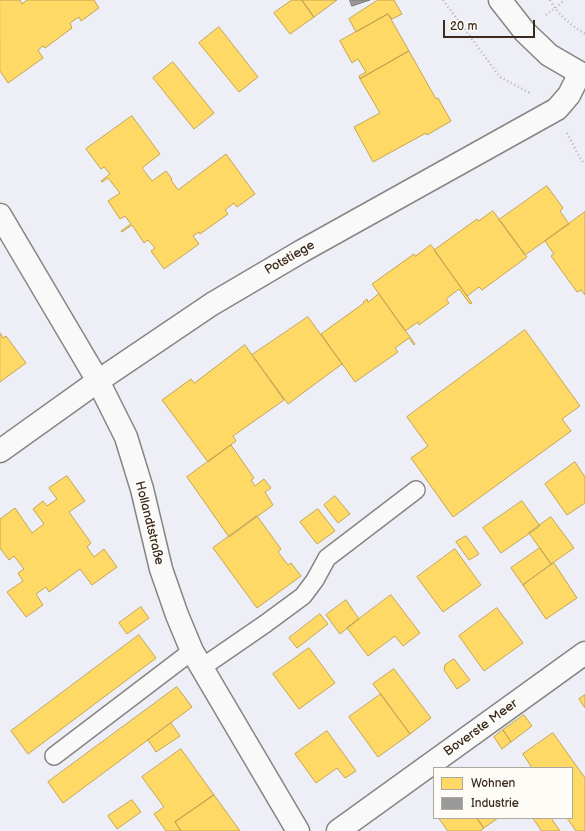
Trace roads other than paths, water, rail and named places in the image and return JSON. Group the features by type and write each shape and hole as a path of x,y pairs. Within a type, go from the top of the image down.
{"street":[{"path":"500,0 525,32 549,55 582,74"},
{"name":"Potstiege","path":"0,451 98,381 212,304 289,258 556,109 569,95 582,74"},
{"name":"Hollandtstraße","path":"0,215 98,381 126,437 142,489 161,569 177,615 197,660 298,831"},
{"name":"Boverste Meer","path":"338,831 585,653"}],"lane":[{"path":"54,756 197,660 265,624 303,596 315,580 327,558 416,490"}]}
